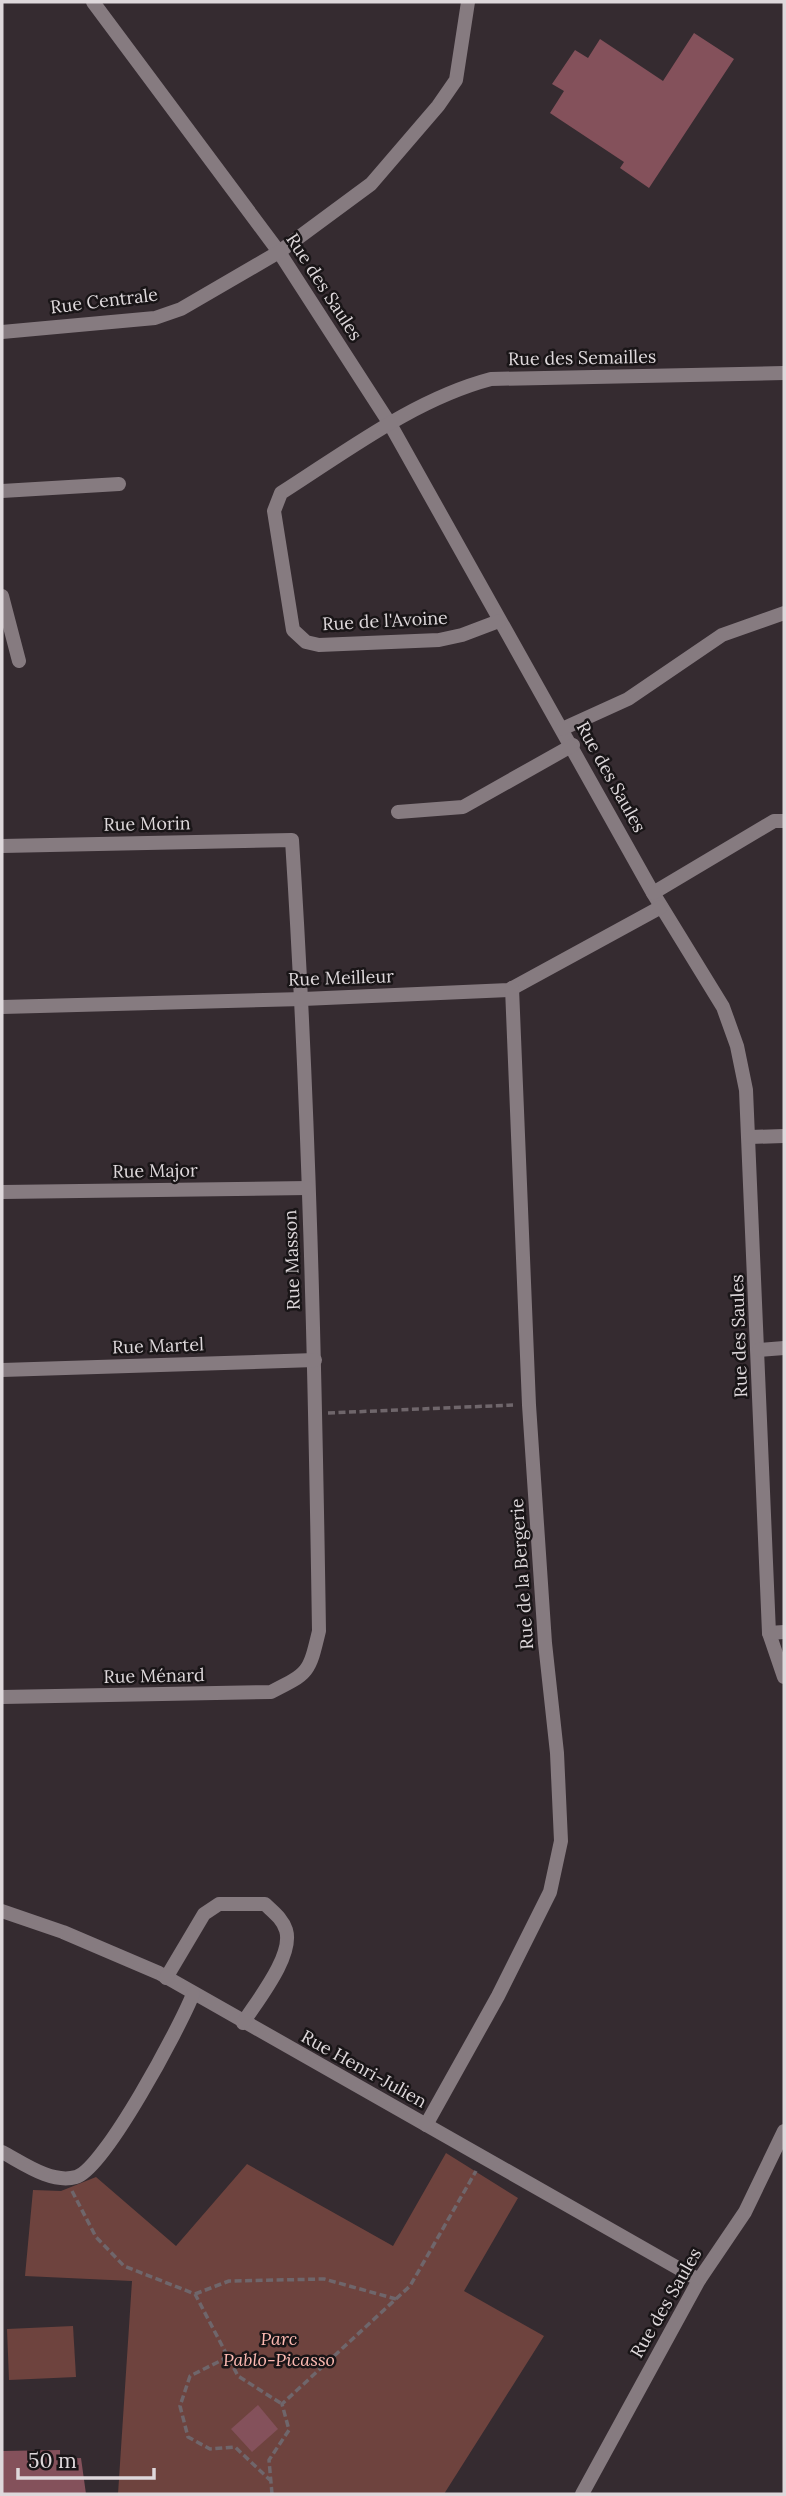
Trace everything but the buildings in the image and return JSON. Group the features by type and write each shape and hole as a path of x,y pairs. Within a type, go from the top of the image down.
{"street":[{"name":"Rue des Saules","path":"93,2 279,252 390,424 653,893 723,1007 737,1046 746,1090 769,1633 784,1677"},
{"name":"Rue Centrale","path":"2,332 155,318 181,309 279,252 371,184 438,106 456,80 468,2"},
{"name":"Rue des Semailles","path":"390,424 466,386 491,379 784,373"},
{"name":"Rue de l'Avoine","path":"390,424 281,493 274,511 293,630 306,642 319,645 439,640 462,635 499,621"},
{"path":"2,491 119,484"},
{"path":"2,596 19,661"},
{"path":"562,729 628,699 722,635 784,613"},
{"path":"398,812 463,807 572,746"},
{"path":"653,893 774,821 784,821"},
{"name":"Rue Morin","path":"2,846 292,839"},
{"name":"Rue Masson","path":"292,839 303,999 315,1360 319,1632 313,1657 303,1676"},
{"name":"Rue Meilleur","path":"2,1007 303,999 512,988 662,907"},
{"name":"Rue de la Bergerie","path":"426,2125 498,1996 550,1892 561,1841 557,1752 545,1643 529,1405 512,988"},
{"path":"750,1138 784,1136"},
{"name":"Rue Major","path":"2,1192 308,1188"},
{"path":"758,1350 784,1348"},
{"name":"Rue Martel","path":"2,1370 315,1360"},
{"path":"769,1633 784,1632"},
{"name":"Rue Ménard","path":"2,1697 271,1692 303,1676"},
{"path":"166,1978 204,1914 219,1904 265,1904 287,1932 285,1943 281,1963 243,2023"},
{"name":"Rue Henri-Julien","path":"2,1911 63,1932 166,1978 699,2280"},
{"path":"2,2152 51,2177 77,2177 97,2163 155,2069 193,1994"},
{"name":"Rue des Saules","path":"582,2494 699,2280 745,2212 784,2131"}],"path":[{"path":"316,1413 529,1405"},
{"path":"282,2404 410,2286 484,2158"},
{"path":"65,2177 96,2237 124,2266 195,2294 238,2376 282,2404 289,2430 269,2460 272,2494"},
{"path":"195,2294 229,2281 324,2279 396,2298"},
{"path":"228,2357 190,2376 180,2406 188,2437 210,2449 235,2447 270,2480"}],"green space":[{"name":"Parc Pablo-Picasso","path":"446,2153 518,2198 464,2291 544,2336 444,2494 118,2494 132,2281 25,2276 33,2190 61,2191 96,2177 176,2246 247,2164 393,2246"},
{"path":"73,2326 76,2377 9,2380 7,2329"}]}
